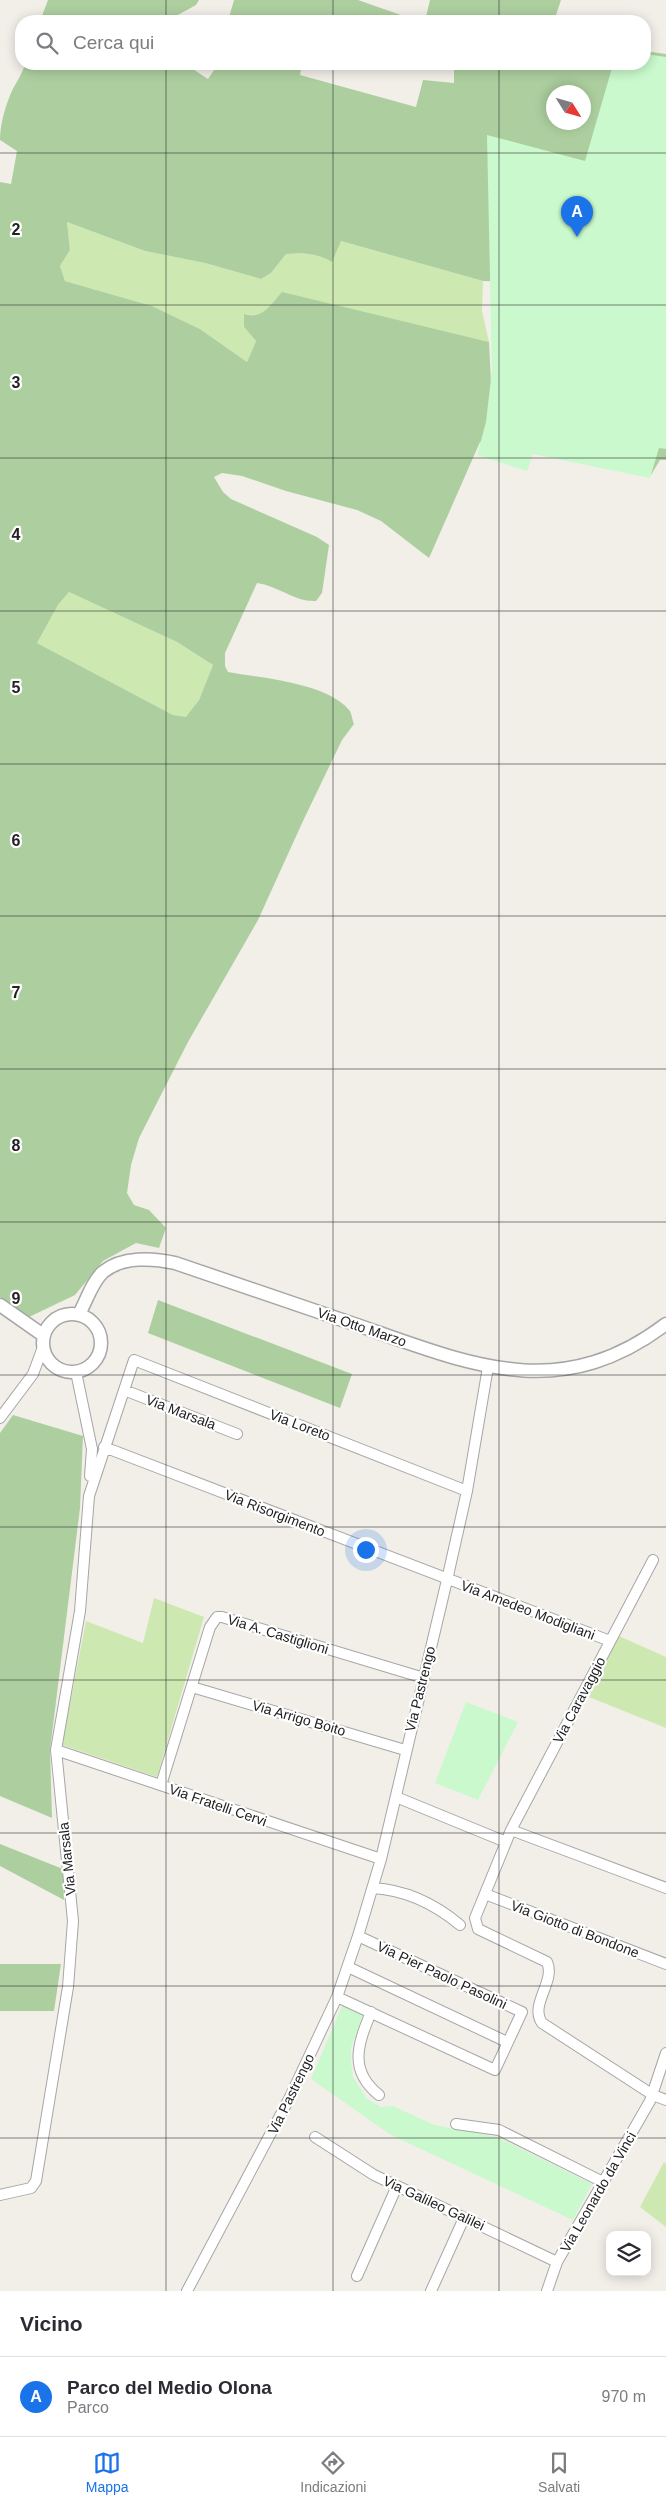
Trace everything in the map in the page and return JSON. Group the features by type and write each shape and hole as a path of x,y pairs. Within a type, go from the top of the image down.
{"street":[{"name":"Via Otto Marzo","path":"79,1314 103,1272 128,1261 143,1259 164,1261 456,1359 488,1367 534,1371 578,1366 628,1348 666,1324"},
{"path":"0,1305 43,1341 51,1363 58,1369 76,1372 94,1363 101,1344 100,1334 96,1325 79,1314 70,1313 53,1320 43,1341 33,1374 0,1418"},
{"name":"Via Marsala","path":"89,1496 134,1360"},
{"name":"Via Loreto","path":"134,1360 467,1491"},
{"name":"Via Pastrengo","path":"187,2291 270,2138 337,1997 358,1936 381,1859 405,1750 447,1580 467,1491 488,1367"},
{"name":"Via Marsala","path":"0,2195 31,2188 36,2181 68,1987 73,1921 56,1750 80,1611 92,1449 76,1372"},
{"name":"Via Marsala","path":"124,1390 237,1434"},
{"name":"Via Risorgimento","path":"104,1447 447,1580"},
{"name":"Via Caravaggio","path":"653,2095 542,2023 538,2012 550,1968 547,1962 478,1929 475,1918 511,1830 654,1560"},
{"name":"Via Amedeo Modigliani","path":"447,1580 610,1641"},
{"name":"Via A. Castiglioni","path":"161,1785 214,1619 222,1616 424,1678"},
{"name":"Via Arrigo Boito","path":"192,1687 405,1750"},
{"name":"Via Fratelli Cervi","path":"56,1750 381,1859"},
{"path":"396,1797 506,1842"},
{"path":"511,1830 666,1888"},
{"path":"373,1888 421,1900 435,1906 460,1925"},
{"name":"Via Giotto di Bondone","path":"485,1894 666,1964"},
{"name":"Via Pier Paolo Pasolini","path":"337,1997 495,2070 522,2012 358,1936"},
{"path":"348,1966 507,2042"},
{"path":"371,2012 359,2044 358,2060 361,2074 368,2086 379,2095"},
{"name":"Via Leonardo da Vinci","path":"547,2291 557,2262 653,2095 666,2052"},
{"path":"653,2095 666,2100"},
{"path":"456,2124 499,2130 603,2182"},
{"name":"Via Galileo Galilei","path":"315,2137 374,2175 557,2262"},
{"path":"357,2276 398,2186"},
{"path":"430,2291 464,2218"}],"green space":[{"path":"48,0 199,0 196,5 178,15 42,15"},
{"path":"234,0 358,0 401,15 230,15"},
{"path":"430,0 561,0 556,15 426,15"},
{"path":"651,52 666,54 666,288 483,281 341,241 332,262 310,254 286,254 271,273 261,279 205,263 145,251 67,222 70,250 60,266 65,281 152,306 200,329 247,362 256,341 244,327 244,314 256,315 261,313 282,292 489,342 491,383 666,421 666,460 660,460 651,475 480,442 429,558 381,521 357,510 286,491 242,476 222,473 214,477 223,492 231,499 317,537 329,545 322,593 316,601 294,597 272,587 257,583 225,653 225,666 228,672 293,683 325,694 339,701 349,710 354,724 342,740 258,920 188,1042 139,1138 131,1165 127,1193 134,1205 149,1210 166,1228 159,1248 136,1243 103,1261 75,1295 29,1317 0,1297 0,182 11,184 17,151 0,140 7,104 23,70 194,70 208,79 214,70 301,70 300,75 416,107 423,80 454,83 454,70 651,70","holes":["69,592 177,642 213,665 199,700 186,717 173,715 37,643 58,605"]},
{"path":"651,55 666,57 666,449 659,448 650,478 533,454 527,471 477,455 486,422 492,370 487,135 585,161 611,70 651,70"},
{"path":"67,222 145,251 205,263 261,279 271,273 286,254 310,254 324,257 341,241 483,281 482,311 489,342 353,310 272,304 260,314 244,314 244,327 256,341 247,362 200,329 152,306 65,281 60,266 70,250"},
{"path":"69,592 177,642 213,665 199,700 186,718 173,715 37,643 58,605"},
{"path":"158,1300 352,1374 340,1408 148,1333"},
{"path":"13,1415 83,1436 80,1508 50,1750 52,1818 0,1796 0,1433"},
{"path":"154,1598 204,1617 157,1777 62,1745 86,1621 143,1643"},
{"path":"619,1636 666,1657 666,1728 589,1697"},
{"path":"466,1702 518,1722 478,1800 435,1783"},
{"path":"0,1844 63,1869 64,1900 0,1866"},
{"path":"0,1964 61,1964 54,2011 0,2011"},
{"path":"343,2004 363,2014 351,2048 351,2062 353,2077 367,2099 381,2107 393,2106 434,2125 497,2137 592,2184 573,2220 391,2135 311,2079"},
{"path":"664,2162 666,2164 666,2227 640,2207"}],"place":[{"name":"Parco del Medio Olona","path":"577,237"}]}
